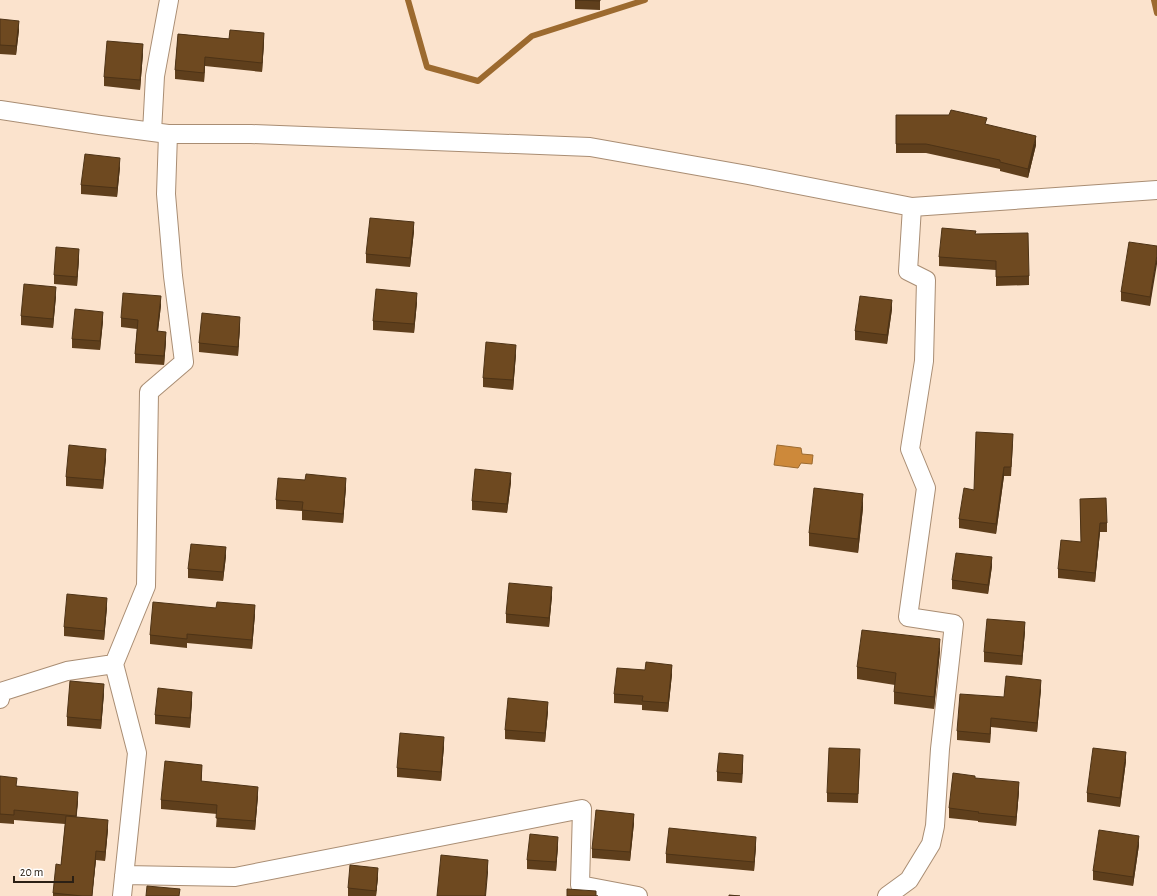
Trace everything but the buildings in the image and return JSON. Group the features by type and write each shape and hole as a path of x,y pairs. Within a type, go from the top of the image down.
{"street":[{"path":"122,896 137,753 114,664 146,586 149,392 184,362 172,276 155,76 169,0"},
{"path":"0,110 160,133 251,134 590,148 748,175 912,207 1157,190"},
{"path":"887,896 909,880 931,844 935,826 940,748 954,624 908,617 926,488 910,449 924,361 926,280 908,271 912,207"},
{"path":"0,699 1,692 67,671 114,664"},
{"path":"124,875 235,877 582,809 580,885 638,896"}],"shaded area":[{"path":"777,445 801,448 802,454 813,455 812,464 801,463 798,468 774,465"}],"waterway":[{"path":"408,0 427,67 478,81 532,36 645,0"},
{"path":"1154,0 1157,13"}]}
